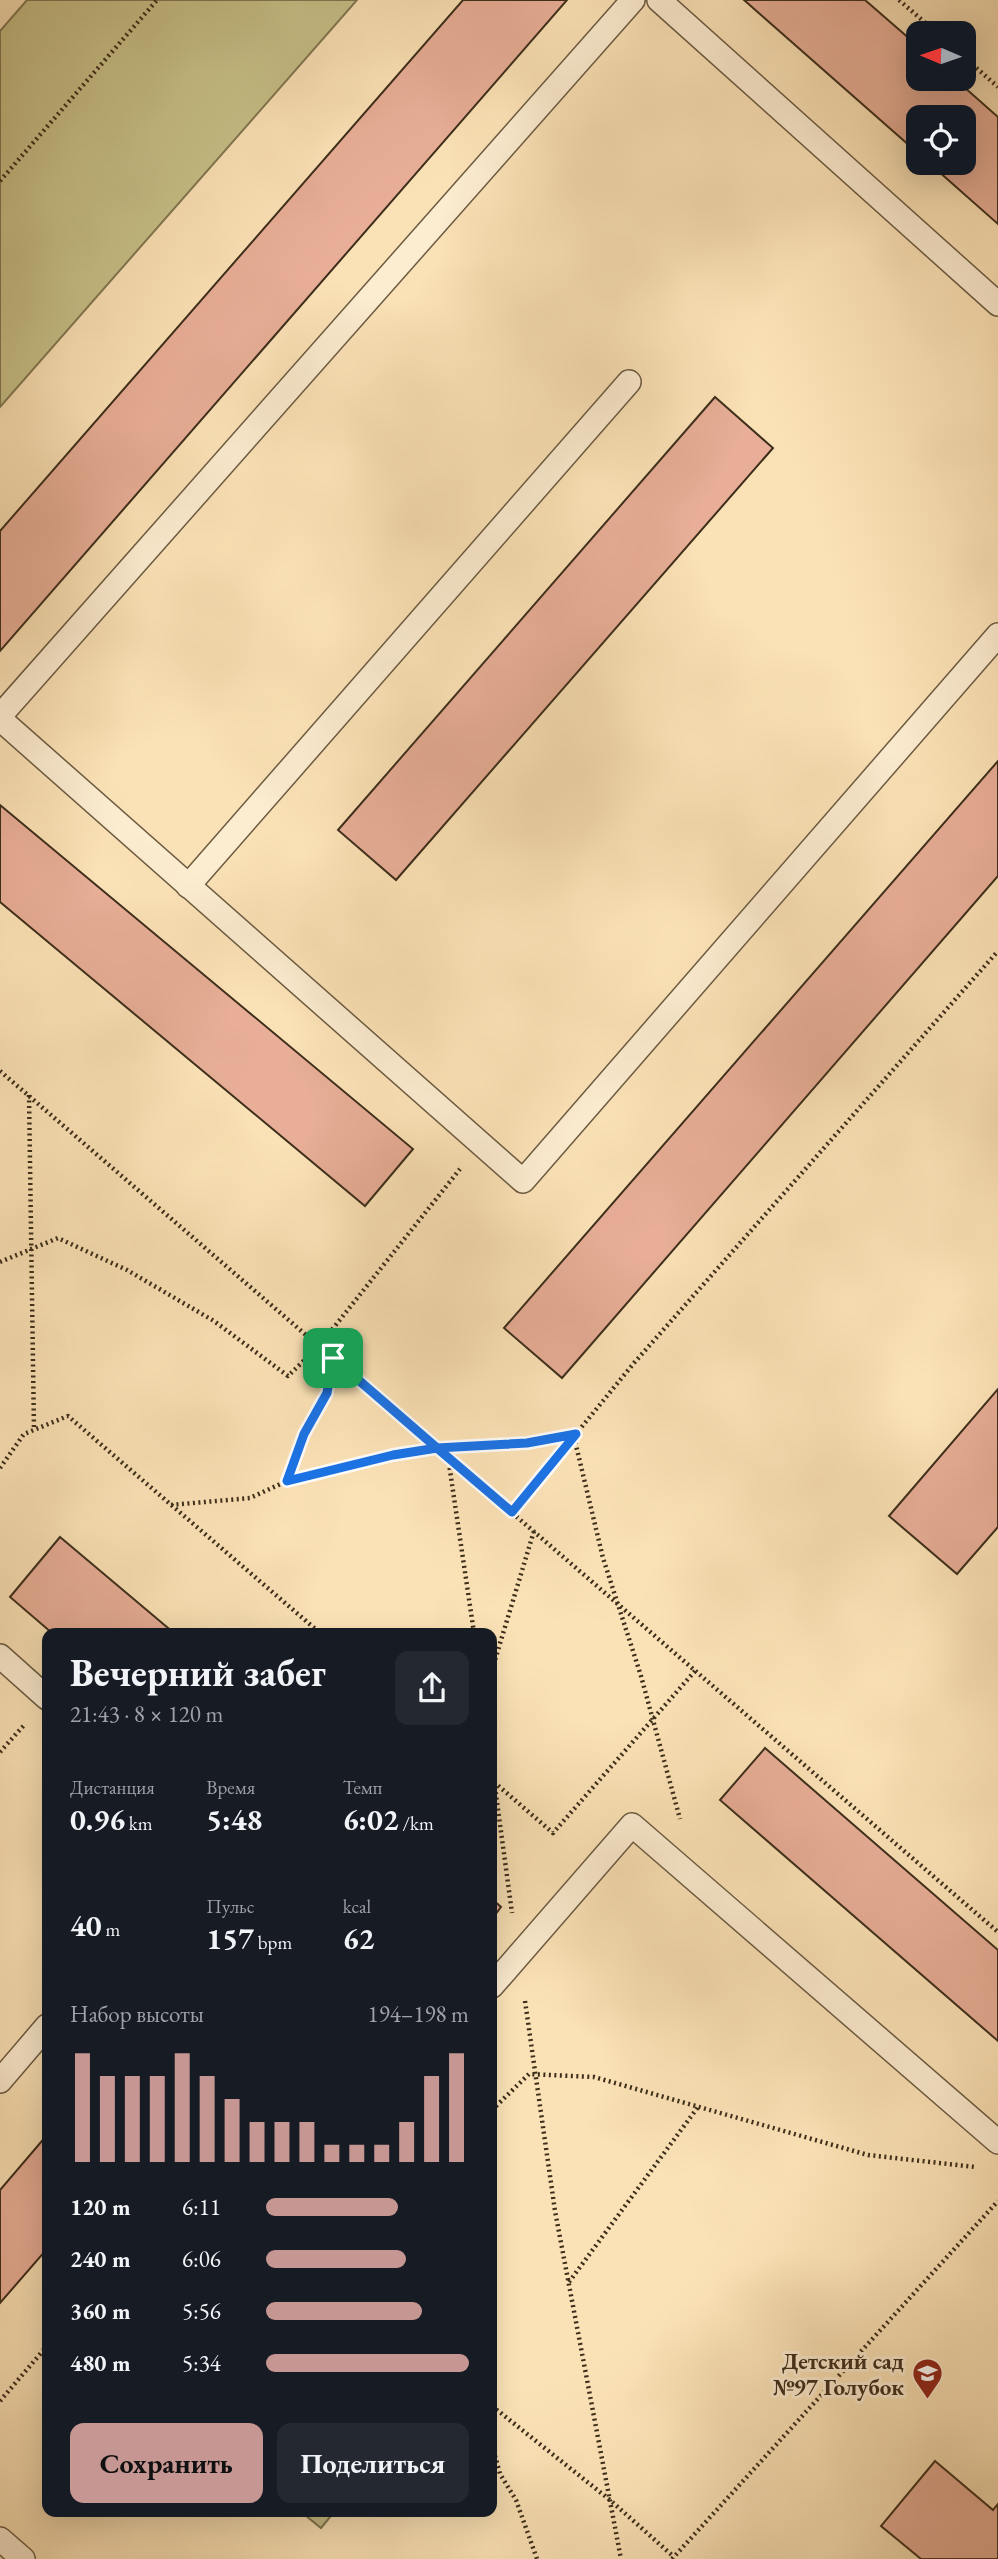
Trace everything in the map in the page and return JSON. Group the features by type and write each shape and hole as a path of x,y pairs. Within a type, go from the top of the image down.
{"lane":[{"path":"633,0 0,718 523,1181 998,635"},
{"path":"659,0 998,304"},
{"path":"188,886 629,382"},
{"path":"0,1656 42,1694"},
{"path":"497,1980 632,1825 998,2142"},
{"path":"0,2081 42,2032"},
{"path":"0,2539 23,2559"}],"path":[{"path":"0,181 157,0"},
{"path":"899,0 923,21"},
{"path":"976,68 998,87"},
{"path":"512,1512 634,1363 998,951"},
{"path":"0,1071 998,1932"},
{"path":"29,1096 34,1430"},
{"path":"0,1262 58,1238 127,1270 214,1321 288,1377 319,1346 480,1144"},
{"path":"287,1481 304,1434 327,1393 333,1358"},
{"path":"0,1468 24,1434 68,1416 314,1628"},
{"path":"171,1505 250,1498 287,1481 393,1455 437,1448 527,1443 575,1435"},
{"path":"575,1435 603,1558 653,1719 682,1827"},
{"path":"448,1457 473,1628"},
{"path":"497,1653 534,1531"},
{"path":"497,1784 553,1833 695,1671"},
{"path":"497,1809 555,2211 621,2559"},
{"path":"497,2105 529,2074 594,2077 868,2155 972,2168 985,2164"},
{"path":"569,2283 698,2107"},
{"path":"497,2410 610,2500 673,2558 998,2202"},
{"path":"0,2401 42,2352"},
{"path":"497,2463 500,2474 516,2500 537,2559"}],"shaded area":[{"path":"27,0 357,0 0,407 0,31"},
{"path":"307,2517 330,2517 321,2528"}],"building":[{"path":"463,0 567,0 0,651 0,531"},
{"path":"744,0 865,0 906,36 906,91 969,91 998,117 998,224 943,175 976,175 976,105 906,105 906,143"},
{"path":"715,397 773,448 396,880 338,830"},
{"path":"998,761 998,876 562,1378 504,1328"},
{"path":"0,805 413,1149 365,1206 0,902"},
{"path":"998,1389 998,1527 957,1574 889,1516"},
{"path":"60,1537 168,1628 46,1628 10,1597"},
{"path":"765,1748 998,1950 998,2041 720,1800"},
{"path":"42,2141 42,2255 0,2303 0,2190"},
{"name":"Детский сад №97 Голубок","path":"935,2461 993,2510 998,2504 998,2559 921,2559 881,2526"}],"place":[{"name":"Детский сад №97 Голубок","path":"927,2401"}],"route":[{"path":"333,1358 327,1393 304,1434 287,1481 393,1455 437,1448 512,1512 576,1434 527,1443 437,1448 333,1358"}]}
